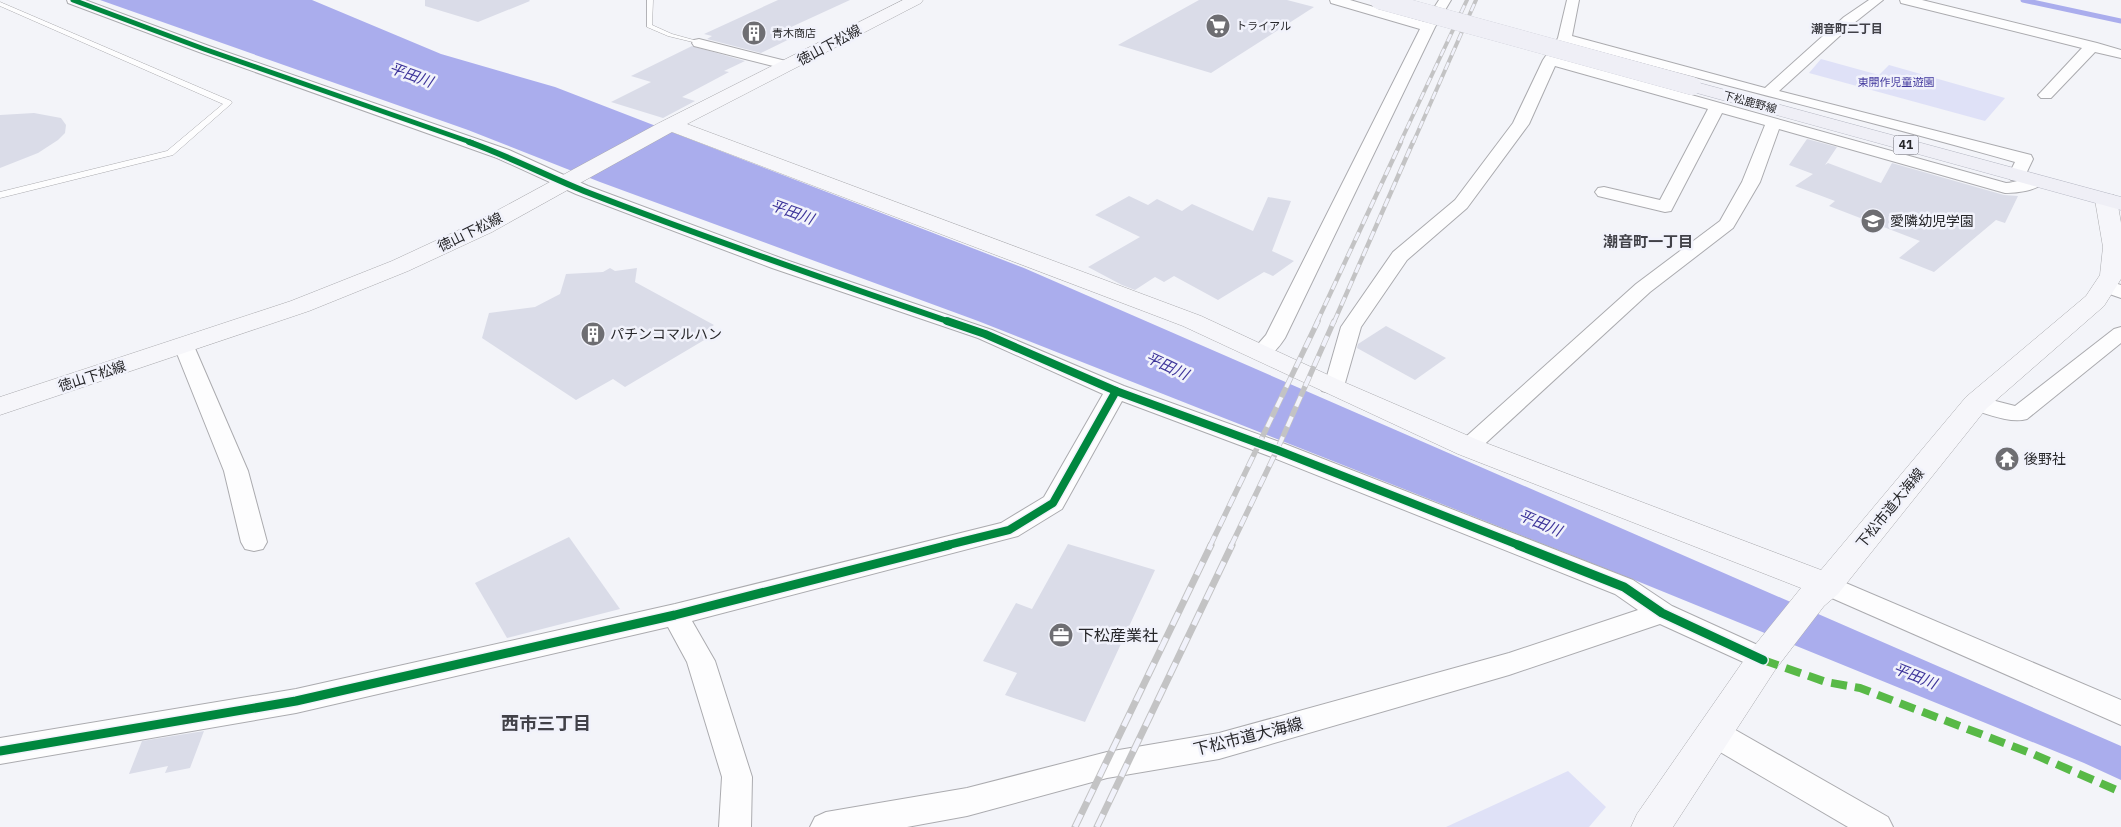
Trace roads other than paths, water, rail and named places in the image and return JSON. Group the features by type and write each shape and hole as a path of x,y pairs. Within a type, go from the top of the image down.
{"main road":[{"name":"下松鹿野線","path":"1379,0 2114,202"}],"street":[{"path":"73,0 503,154 569,180 582,190 779,264 985,334 1116,391 1277,450 1624,587 1662,612 1762,660"},
{"name":"徳山下松線","path":"0,406 300,306 400,266 484,226 668,127 915,0"},
{"path":"1336,0 1428,27"},
{"path":"1330,386 1337,378 1351,326 1400,256 1461,204 1521,124 1550,60 1565,38 1573,0"},
{"path":"1768,94 1849,20 1877,0"},
{"path":"1906,0 2121,54"},
{"path":"1262,352 1275,338 1440,1"},
{"path":"1550,60 2005,188 2020,187 2027,178 2025,159 1914,129 1768,94 1565,38"},
{"path":"699,43 789,66"},
{"path":"2046,95 2092,46"},
{"path":"1604,192 1664,206 1718,106"},
{"path":"1468,447 1642,288 1727,224 1751,182 1774,122"},
{"path":"668,127 1192,320 1330,386 1468,447 2121,713"},
{"name":"下松市道大海線","path":"1651,827 1762,660 1976,404 2095,301 2113,289 2114,202"},
{"path":"1976,404 2019,414 2121,333"},
{"path":"184,346 236,471 254,542"},
{"path":"0,750 296,701 675,615 1009,530 1053,503 1116,391"},
{"name":"下松市道大海線","path":"826,827 966,802 1106,765 1219,746 1509,664 1662,612"},
{"path":"675,615 701,661 737,777 735,827"},
{"path":"1714,733 1877,827"}],"lane":[{"path":"650,0 649,26 670,35 699,43"},
{"path":"0,4 228,103 170,153 0,195"}],"water":[{"name":"平田川","path":"100,0 312,0 441,54 555,87 1024,268 2121,746 2121,780 2084,763 1637,581 978,321 600,182 468,130"}],"waterway":[{"path":"2023,0 2121,21"}],"railway":[{"path":"1400,143 1467,0"},
{"path":"1413,143 1476,0"},
{"path":"1317,322 1401,142"},
{"path":"1334,322 1413,142"},
{"path":"1210,546 1318,321"},
{"path":"1231,546 1277,450 1334,321"},
{"path":"1075,827 1211,545"},
{"path":"1097,827 1232,545"}],"place":[{"name":"トライアル","path":"1218,26"},
{"name":"青木商店","path":"754,33"},
{"name":"愛隣幼児学園","path":"1873,221"},
{"name":"パチンコマルハン","path":"593,334"},
{"name":"後野社","path":"2007,459"},
{"name":"下松産業社","path":"1061,635"}],"district":[{"name":"潮音町二丁目","path":"1847,29"},
{"name":"潮音町一丁目","path":"1648,242"},
{"name":"西市三丁目","path":"546,724"}],"park label":[{"name":"東開作児童遊園","path":"1896,82"}]}
